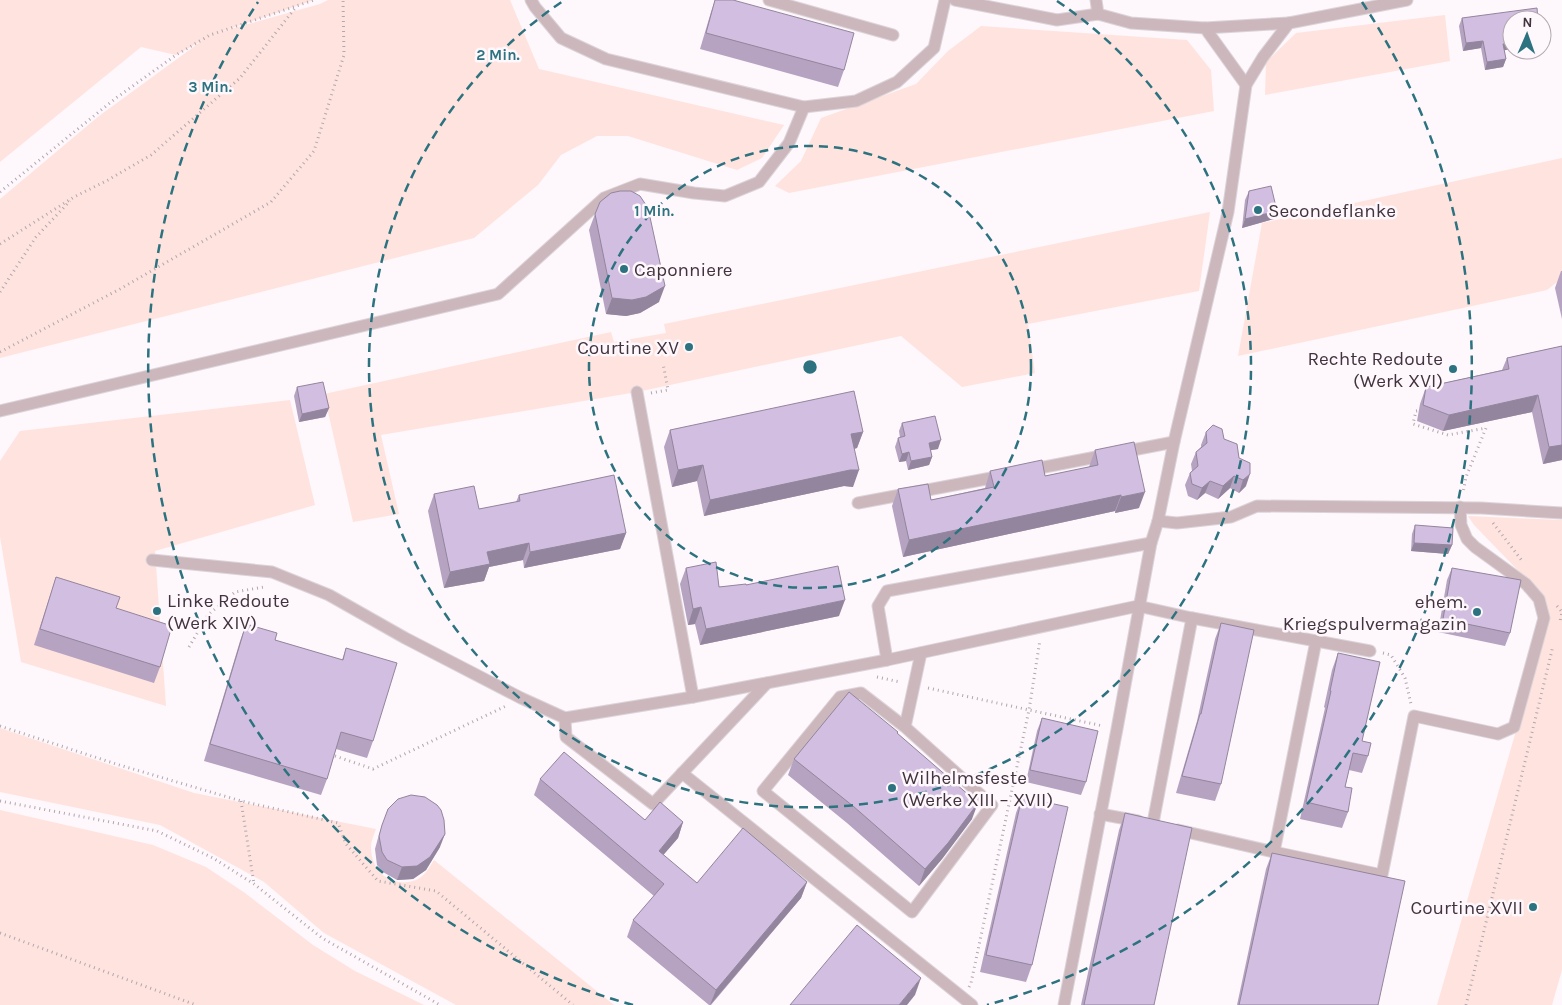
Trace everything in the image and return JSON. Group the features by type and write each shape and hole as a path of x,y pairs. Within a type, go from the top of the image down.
{"lane":[{"path":"531,0 561,38 606,59 804,107 856,101 898,82 934,48 945,0"},
{"path":"769,0 893,35"},
{"path":"955,0 1057,20 1098,14 1131,23 1205,28 1289,23 1407,0"},
{"path":"1096,0 1098,14"},
{"path":"1064,1005 1118,729 1138,606 1228,212 1246,85 1263,57 1289,23"},
{"path":"1205,28 1246,85"},
{"path":"0,411 498,294 604,198 640,184 725,196 759,182 789,143 804,107"},
{"path":"638,394 693,697"},
{"path":"858,504 1174,442"},
{"path":"1158,521 1177,523 1231,517 1257,506 1460,507 1562,513"},
{"path":"1100,814 1382,875 1414,716 1498,734 1514,727 1544,618 1539,599 1526,584 1475,547 1467,538 1461,525 1460,507"},
{"path":"887,660 878,606 887,591 1151,544"},
{"path":"152,560 272,572 329,595 405,638 521,698 565,718 693,697 887,660 1138,606 1370,651"},
{"path":"1162,826 1192,618"},
{"path":"1274,852 1316,641"},
{"path":"905,727 921,653"},
{"path":"565,718 566,737 653,804 767,683"},
{"path":"861,693 905,727 992,805 912,912 763,790 840,697 861,693"},
{"path":"682,773 972,1005"}],"path":[{"path":"0,192 116,98 176,55 210,35 314,0"},
{"path":"0,352 120,289 271,202 314,151 344,55 343,0"},
{"path":"0,244 74,197 151,155 240,78 296,7"},
{"path":"0,292 36,237 74,197"},
{"path":"638,394 668,390 663,363"},
{"path":"1426,409 1416,411 1412,424 1448,435 1486,428 1466,477 1460,507"},
{"path":"1480,508 1527,567"},
{"path":"189,647 208,615 235,592 264,587 273,588"},
{"path":"1556,605 1562,612 1559,622"},
{"path":"962,997 971,983 1029,710 1042,627"},
{"path":"1466,1005 1555,641"},
{"path":"1370,651 1391,655 1404,678 1414,716"},
{"path":"868,675 1118,729"},
{"path":"336,756 373,769 521,698"},
{"path":"0,726 116,764 241,800 338,823 346,844 378,881 436,890 574,1005"},
{"path":"241,800 254,884"},
{"path":"0,801 157,831 212,858 254,884 322,938 440,1005"},
{"path":"0,933 196,1005"}],"shaded area":[{"path":"0,0 314,0 220,32 320,4 328,0 510,0 539,69 784,125 762,158 737,170 628,136 597,136 561,155 538,185 474,238 0,358 0,199 99,116 203,40 176,55 141,47 0,162"},
{"path":"1445,15 1450,61 1265,95 1266,62 1296,33"},
{"path":"981,26 1187,40 1211,70 1214,111 789,193 775,186 801,161 821,118 916,84 948,51"},
{"path":"1562,158 1562,278 1547,290 1238,356 1262,223"},
{"path":"1210,212 1199,291 1028,324 1035,373 962,387 901,336 637,392 381,435 399,514 353,522 324,394 611,332 614,342 666,333 664,324"},
{"path":"290,400 315,505 155,551 166,706 21,662 0,537 0,461 20,431"},
{"path":"1468,516 1562,520 1562,970 1552,1005 1437,1005 1548,620 1538,591 1474,525"},
{"path":"0,728 194,793 376,829 371,845 372,857 379,871 385,876 399,882 416,880 424,874 434,860 614,1005 456,1005 324,933 264,882 160,825 0,792"},
{"path":"0,810 153,845 206,867 245,893 313,945 355,971 424,1005 0,1005"}],"building":[{"path":"715,0 733,0 854,33 844,70 706,33"},
{"path":"1502,13 1502,60 1487,62 1483,41 1466,43 1462,18"},
{"name":"Secondeflanke","path":"1271,186 1277,211 1245,219 1249,191"},
{"name":"Caponniere","path":"631,191 640,196 648,208 665,286 646,297 632,300 612,298 595,214 600,202 611,193"},
{"path":"1562,346 1562,445 1549,447 1538,395 1449,415 1423,405 1426,387 1509,369 1507,358"},
{"path":"323,382 329,408 302,414 297,387"},
{"path":"854,391 863,432 851,434 859,470 850,470 710,500 703,465 678,470 670,430"},
{"path":"935,416 941,440 929,443 932,457 911,461 909,452 902,454 898,438 905,436 902,423"},
{"path":"1213,425 1222,429 1224,439 1237,444 1239,458 1250,463 1250,474 1243,480 1234,476 1223,486 1210,481 1202,488 1192,484 1190,473 1198,466 1196,452 1207,443 1206,432"},
{"path":"1134,442 1145,492 1121,497 1121,495 909,540 898,489 928,484 931,500 994,487 990,471 1042,460 1045,476 1098,465 1095,450"},
{"path":"614,475 626,533 530,552 529,543 487,552 490,564 450,572 434,494 474,486 479,509 520,501 519,495"},
{"path":"1415,525 1453,528 1452,545 1414,543"},
{"path":"716,562 719,587 746,585 838,566 845,600 706,629 701,607 693,609 686,568"},
{"name":"ehem. Kriegspulvermagazin","path":"1452,568 1521,580 1510,633 1443,619"},
{"path":"56,577 120,597 116,608 172,626 160,667 40,629"},
{"path":"1221,623 1254,630 1221,784 1182,776 1201,714"},
{"path":"246,624 277,633 275,640 343,660 346,648 397,663 373,741 341,732 327,779 210,744"},
{"path":"1338,653 1380,662 1362,741 1371,743 1368,756 1353,753 1345,787 1352,788 1348,812 1306,802"},
{"path":"849,692 898,732 978,803 948,843 925,869 853,806 794,759"},
{"path":"1042,718 1098,731 1086,782 1030,770"},
{"path":"564,752 645,820 660,802 683,822 659,851 697,883 743,828 807,882 716,990 633,920 664,884 540,779"},
{"path":"411,795 425,797 437,805 441,810 444,820 445,834 430,857 417,866 402,867 387,860 382,852 379,836 388,809 398,799"},
{"path":"1022,797 1068,807 1032,965 986,955"},
{"path":"1125,813 1192,828 1154,1005 1084,1005"},
{"path":"1272,853 1405,881 1378,1005 1239,1005"},
{"path":"857,925 921,978 899,1005 790,1005"}],"place":[{"name":"Secondeflanke","path":"1258,210"},
{"name":"Caponniere","path":"624,269"},
{"name":"Courtine XV","path":"689,347"},
{"name":"Rechte Redoute (Werk XVI)","path":"1453,369"},
{"name":"Linke Redoute (Werk XIV)","path":"157,611"},
{"name":"ehem. Kriegspulvermagazin","path":"1477,612"},
{"name":"Wilhelmsfeste (Werke XIII – XVII)","path":"892,788"},
{"name":"Courtine XVII","path":"1533,907"}]}
